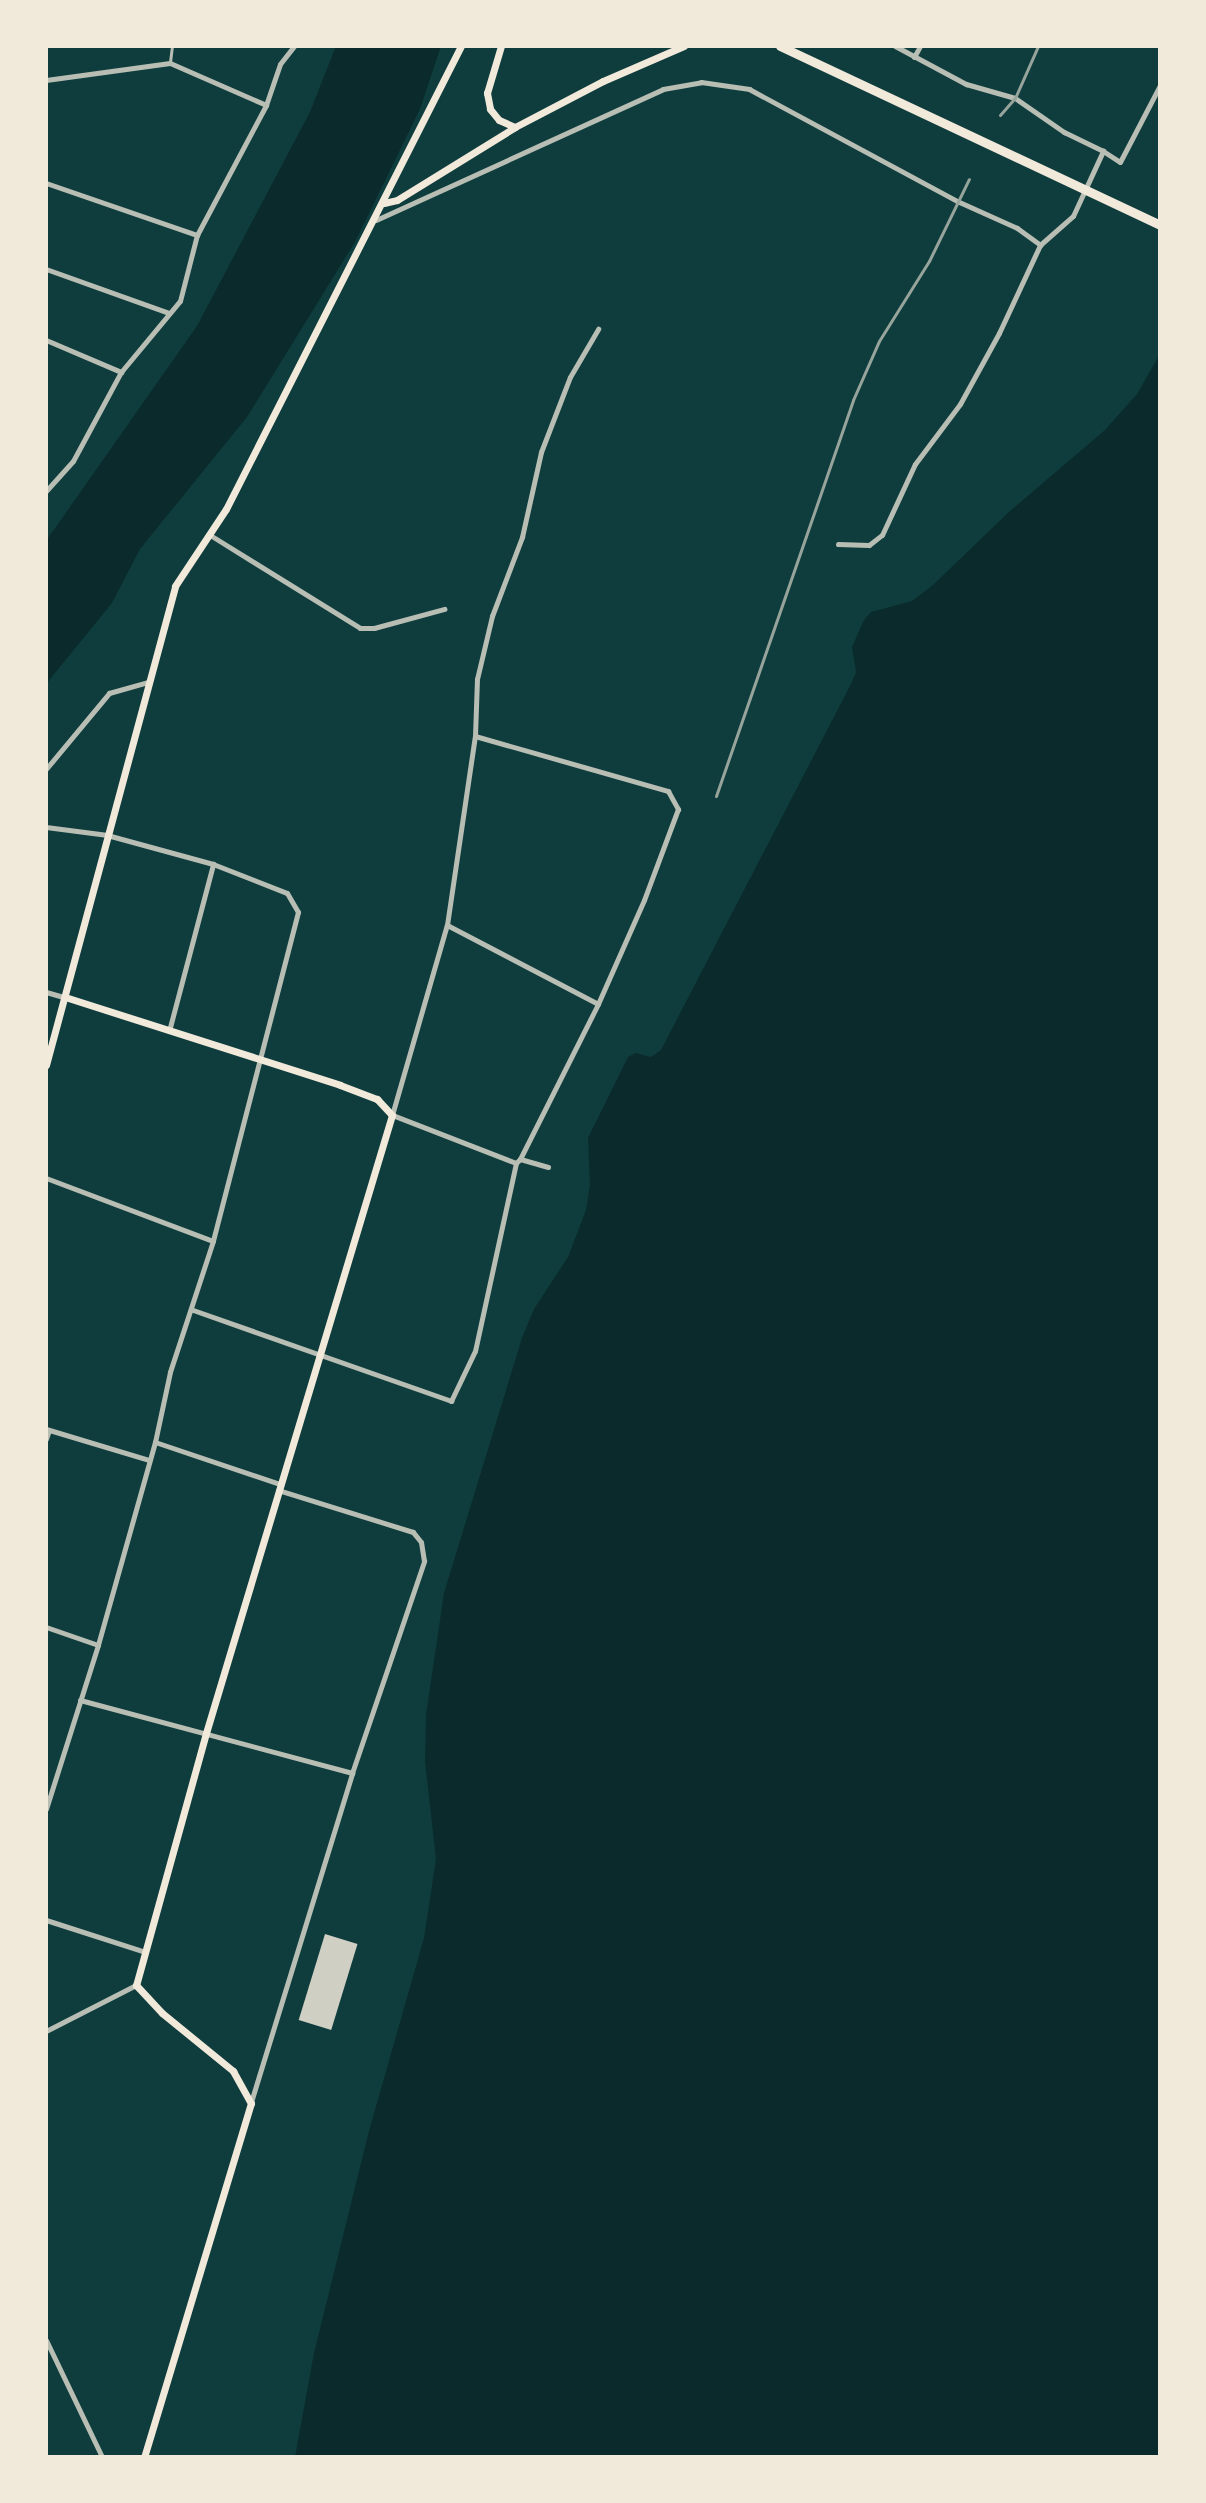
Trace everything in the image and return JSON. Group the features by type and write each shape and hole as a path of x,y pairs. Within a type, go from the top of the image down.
{"highway":[{"path":"780,46 1160,225"}],"main road":[{"path":"46,1065 175,586 210,535 376,220 461,46"},
{"path":"501,46 487,93 490,109 499,120 515,127"},
{"path":"384,203 397,200 515,127 603,81 684,46"},
{"path":"65,997 377,1099 392,1115 206,1733 136,1985 162,2013 233,2071 251,2103 144,2457"}],"street":[{"path":"46,491 73,461 121,372 169,313 188,282 197,235 266,105 280,64 294,46"},
{"path":"895,46 966,84 1015,98 1064,132 1120,162 1160,85"},
{"path":"914,57 920,46"},
{"path":"46,80 170,63 266,105"},
{"path":"376,220 663,89 701,82 749,89 957,201 1017,228 1040,245"},
{"path":"838,544 869,545 882,535 915,464 960,404 993,345 1040,245 1073,216 1103,151"},
{"path":"46,183 197,235"},
{"path":"46,269 169,313"},
{"path":"548,1167 518,1161 392,1115 447,925 475,736 479,667 492,616 522,537 541,452 570,377 598,329"},
{"path":"46,340 121,372"},
{"path":"210,535 360,628 374,628 444,609"},
{"path":"46,769 109,693 148,682"},
{"path":"193,1310 451,1401 475,1351 518,1161 598,1004 677,816 677,802 668,791 475,736"},
{"path":"46,827 107,835 213,864 287,893 297,905 298,919 213,1241 193,1310 170,1372 155,1442 98,1645 46,1809"},
{"path":"169,1031 213,864"},
{"path":"447,925 598,1004"},
{"path":"46,992 65,997"},
{"path":"46,1178 213,1241"},
{"path":"46,1439 47,1430 149,1460"},
{"path":"155,1442 418,1537 424,1561 352,1773 251,2103"},
{"path":"46,1627 98,1645"},
{"path":"80,1700 352,1773"},
{"path":"46,1920 145,1952"},
{"path":"46,2031 136,1985"},
{"path":"46,2340 102,2457"}],"lane":[{"path":"170,63 172,46"}],"water":[{"path":"336,46 441,46 420,109 355,242 247,417 140,549 112,603 46,684 46,541 197,326 310,112"},
{"path":"1160,354 1160,2457 295,2457 314,2353 369,2131 424,1938 436,1859 425,1762 426,1715 444,1593 522,1338 534,1309 568,1257 586,1210 590,1185 588,1138 628,1057 636,1053 651,1057 661,1050 851,684 856,672 852,647 864,620 871,612 912,601 933,585 1010,511 1105,430 1137,394"}],"building":[{"path":"325,1934 358,1944 331,2030 299,2020"}],"railway":[{"path":"1000,115 1015,98 1038,46"},
{"path":"716,796 853,400 879,341 929,261 969,179"}]}
